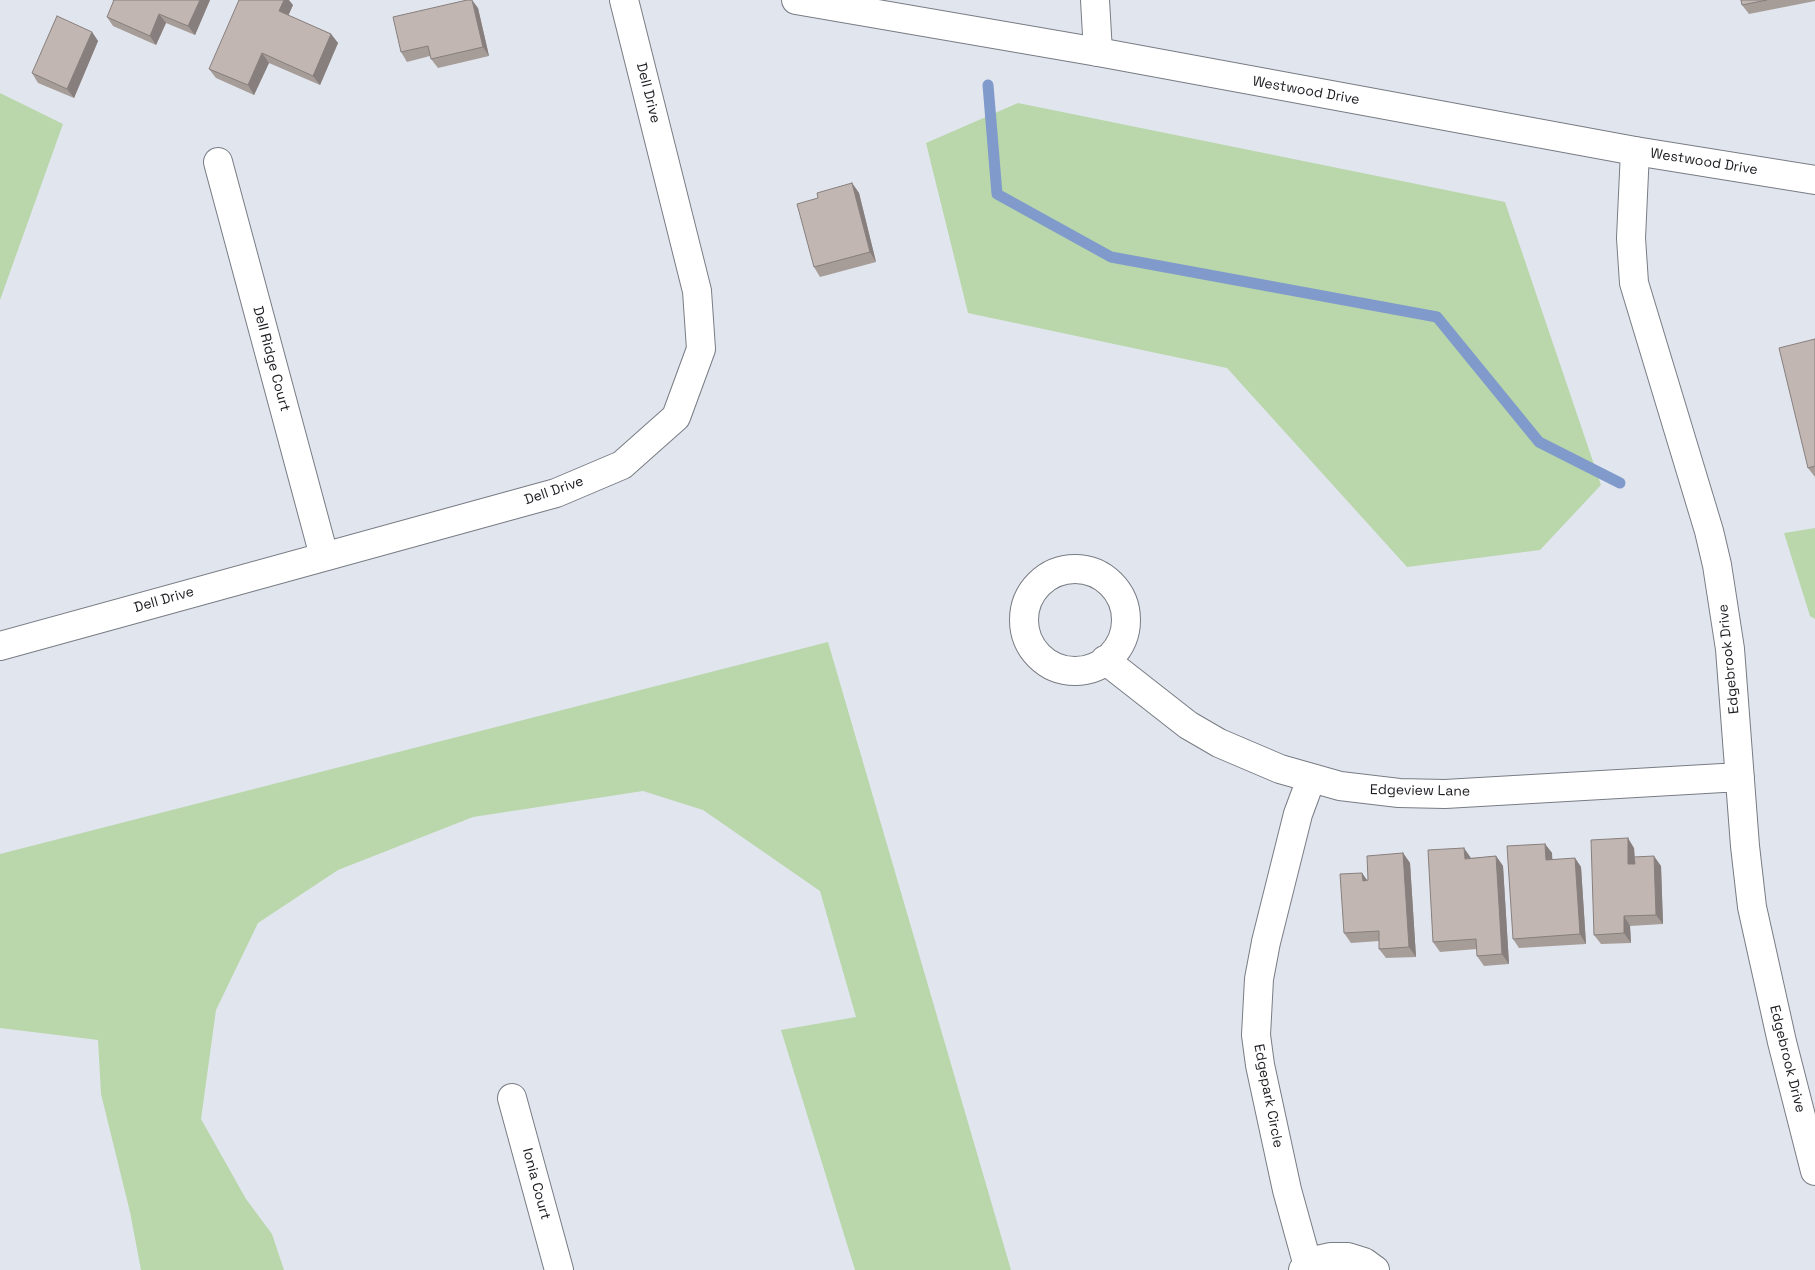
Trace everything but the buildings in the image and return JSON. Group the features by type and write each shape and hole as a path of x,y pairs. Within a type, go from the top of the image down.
{"street":[{"name":"Dell Drive","path":"0,646 556,493 622,465 676,417 701,349 697,291 624,0"},
{"name":"Westwood Drive","path":"796,0 1098,52 1635,151 1815,180"},
{"path":"1095,0 1098,52"},
{"name":"Edgebrook Drive","path":"1635,151 1631,238 1634,283 1709,531 1717,565 1730,649 1754,916 1782,1042 1815,1171"},
{"name":"Dell Ridge Court","path":"218,162 324,556"},
{"name":"Edgeview Lane","path":"1105,660 1188,726 1246,755 1311,779 1369,791 1445,794 1740,777"},
{"name":"Edgepark Circle","path":"1306,1268 1286,1190 1260,1065 1256,1035 1259,979 1266,942 1298,814 1311,779"},
{"name":"Ionia Court","path":"512,1098 559,1270"},
{"name":"Edgepark Circle","path":"1306,1268 1313,1261 1331,1256 1348,1257 1364,1262 1375,1270"}],"green space":[{"path":"0,93 63,124 0,300"},
{"path":"1018,103 1505,202 1601,485 1540,550 1407,567 1227,368 968,313 926,143"},
{"path":"1815,528 1815,619 1810,616 1784,533"},
{"path":"828,642 1011,1270 855,1270 781,1030 856,1017 820,891 703,810 643,791 473,817 338,870 258,923 216,1010 201,1119 246,1199 272,1234 284,1270 141,1270 130,1212 101,1094 98,1040 0,1028 0,854"}],"waterway":[{"path":"988,85 997,194 1111,257 1437,317 1539,442 1620,483"}]}
